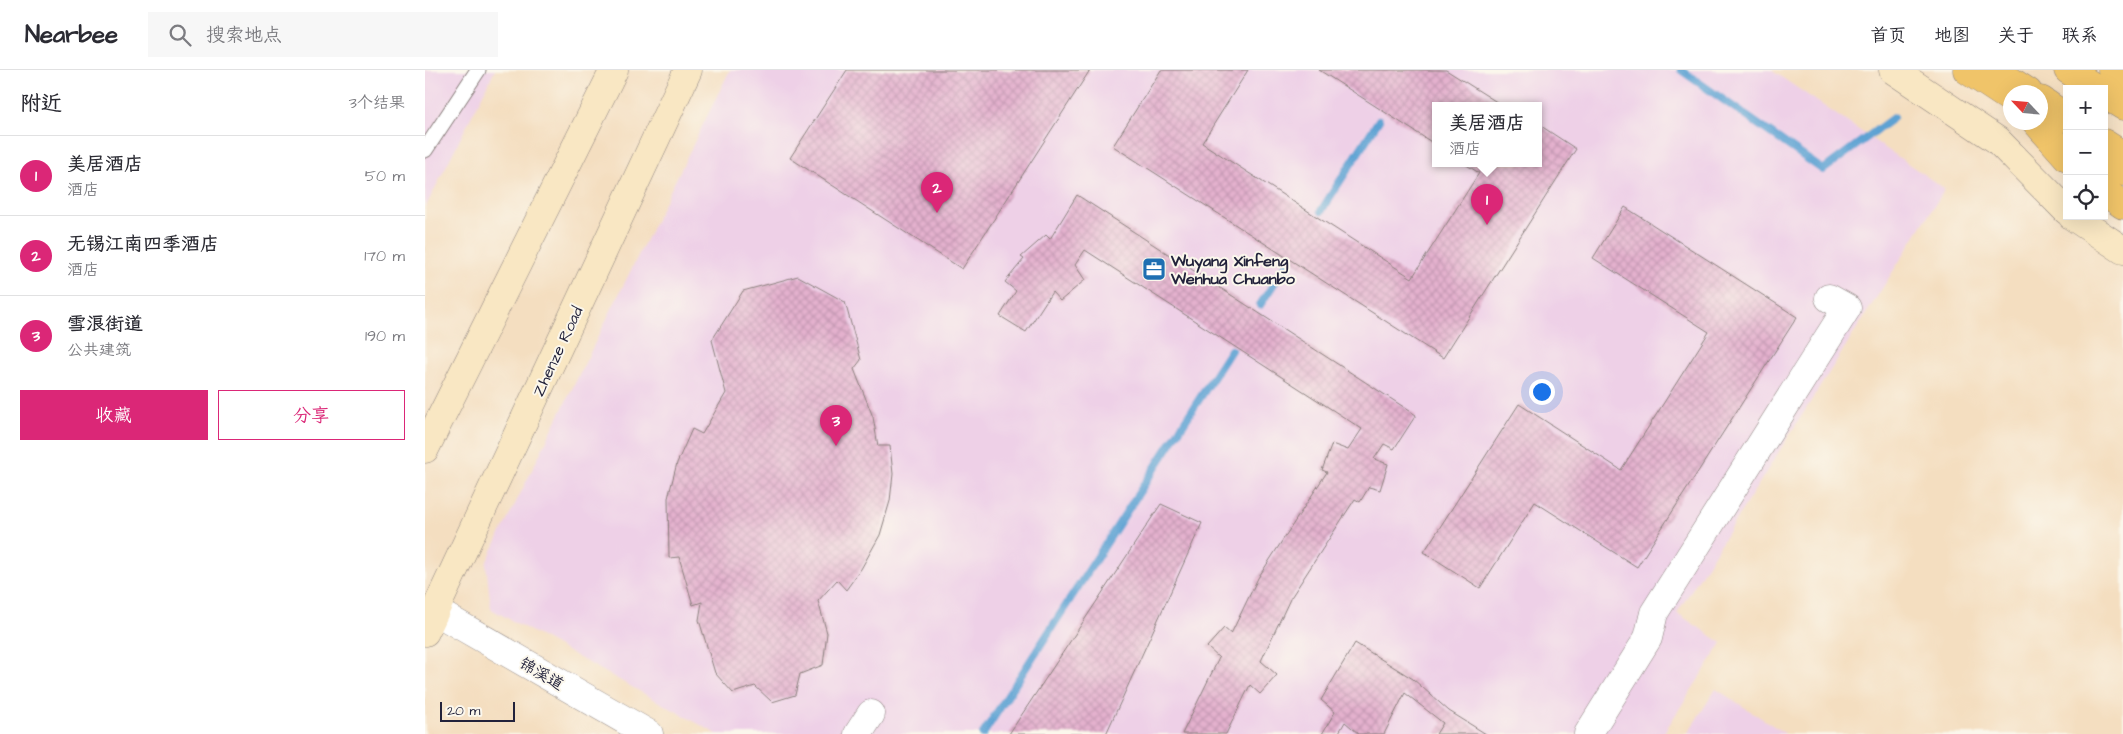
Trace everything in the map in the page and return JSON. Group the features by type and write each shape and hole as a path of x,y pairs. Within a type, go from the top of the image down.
{"main road":[{"path":"425,448 614,70"},
{"name":"Zhenze Road","path":"430,622 688,70"},
{"path":"1893,70 1997,140 2063,207"},
{"path":"1967,70 2003,95"},
{"path":"1994,70 2017,85"},
{"path":"2068,70 2091,85"},
{"path":"2112,70 2123,77"},
{"path":"2108,97 2123,106"},
{"path":"2048,105 2063,115"},
{"path":"2048,124 2063,133"},
{"path":"2043,130 2063,152"},
{"path":"2108,145 2123,155"},
{"path":"2108,163 2123,172"},
{"path":"2108,194 2123,205"},
{"path":"2078,220 2123,250"}],"street":[{"path":"1587,734 1648,638 1654,614 1847,308 1829,298"},
{"name":"锦溪道","path":"430,622 649,734"}],"lane":[{"path":"425,150 478,70"}],"shaded area":[{"path":"425,70 495,70 425,208"},
{"path":"730,70 1771,70 1945,189 1677,613 1722,643 1663,734 717,734 491,609 486,563"},
{"path":"1716,689 1786,734 1687,734"}],"building":[{"path":"847,70 1090,70 962,269 790,158"},
{"path":"1161,70 1248,70 1202,143 1412,278 1479,173 1470,167 1542,167 1542,127 1576,149 1443,358 1113,146"},
{"path":"1319,70 1446,70 1497,102 1432,102 1432,142"},
{"path":"1077,195 1416,415 1394,449 1384,444 1374,459 1388,464 1380,490 1369,487 1360,502 1355,499 1290,599 1261,661 1277,675 1260,694 1250,685 1226,734 1182,734 1219,658 1207,647 1224,628 1231,634 1258,578 1327,472 1322,470 1332,444 1348,450 1362,429 1085,250 1075,265 1085,280 1060,301 1052,292 1026,332 1000,316 1016,291 1005,282 1024,259 1021,257 1046,235 1050,239"},
{"path":"1625,207 1797,317 1637,567 1535,502 1480,588 1424,552 1519,404 1621,470 1709,332 1593,258"},
{"path":"798,276 845,302 861,360 854,369 873,417 878,446 890,446 893,474 890,501 880,535 861,569 846,590 837,580 818,601 827,633 823,665 800,674 795,695 772,702 755,686 733,693 715,673 699,620 702,602 693,605 679,557 669,558 668,498 677,463 692,429 702,434 726,393 712,340 743,291"},
{"path":"1161,504 1202,523 1106,734 1009,734"},
{"path":"1355,643 1413,679 1449,711 1486,734 1436,734 1443,723 1405,693 1384,734 1359,734 1345,722 1338,734 1322,734 1335,712 1321,700"}],"waterway":[{"path":"1681,70 1823,170 1893,118"},
{"path":"1321,211 1379,120"},
{"path":"1260,305 1288,262"},
{"path":"983,734 1231,350"}],"place":[{"name":"无锡江南四季酒店","path":"937,213"},
{"name":"美居酒店","path":"1487,225"},
{"name":"Wuyang Xinfeng Wenhua Chuanbo","path":"1154,269"},
{"name":"雪浪街道","path":"836,446"}]}
